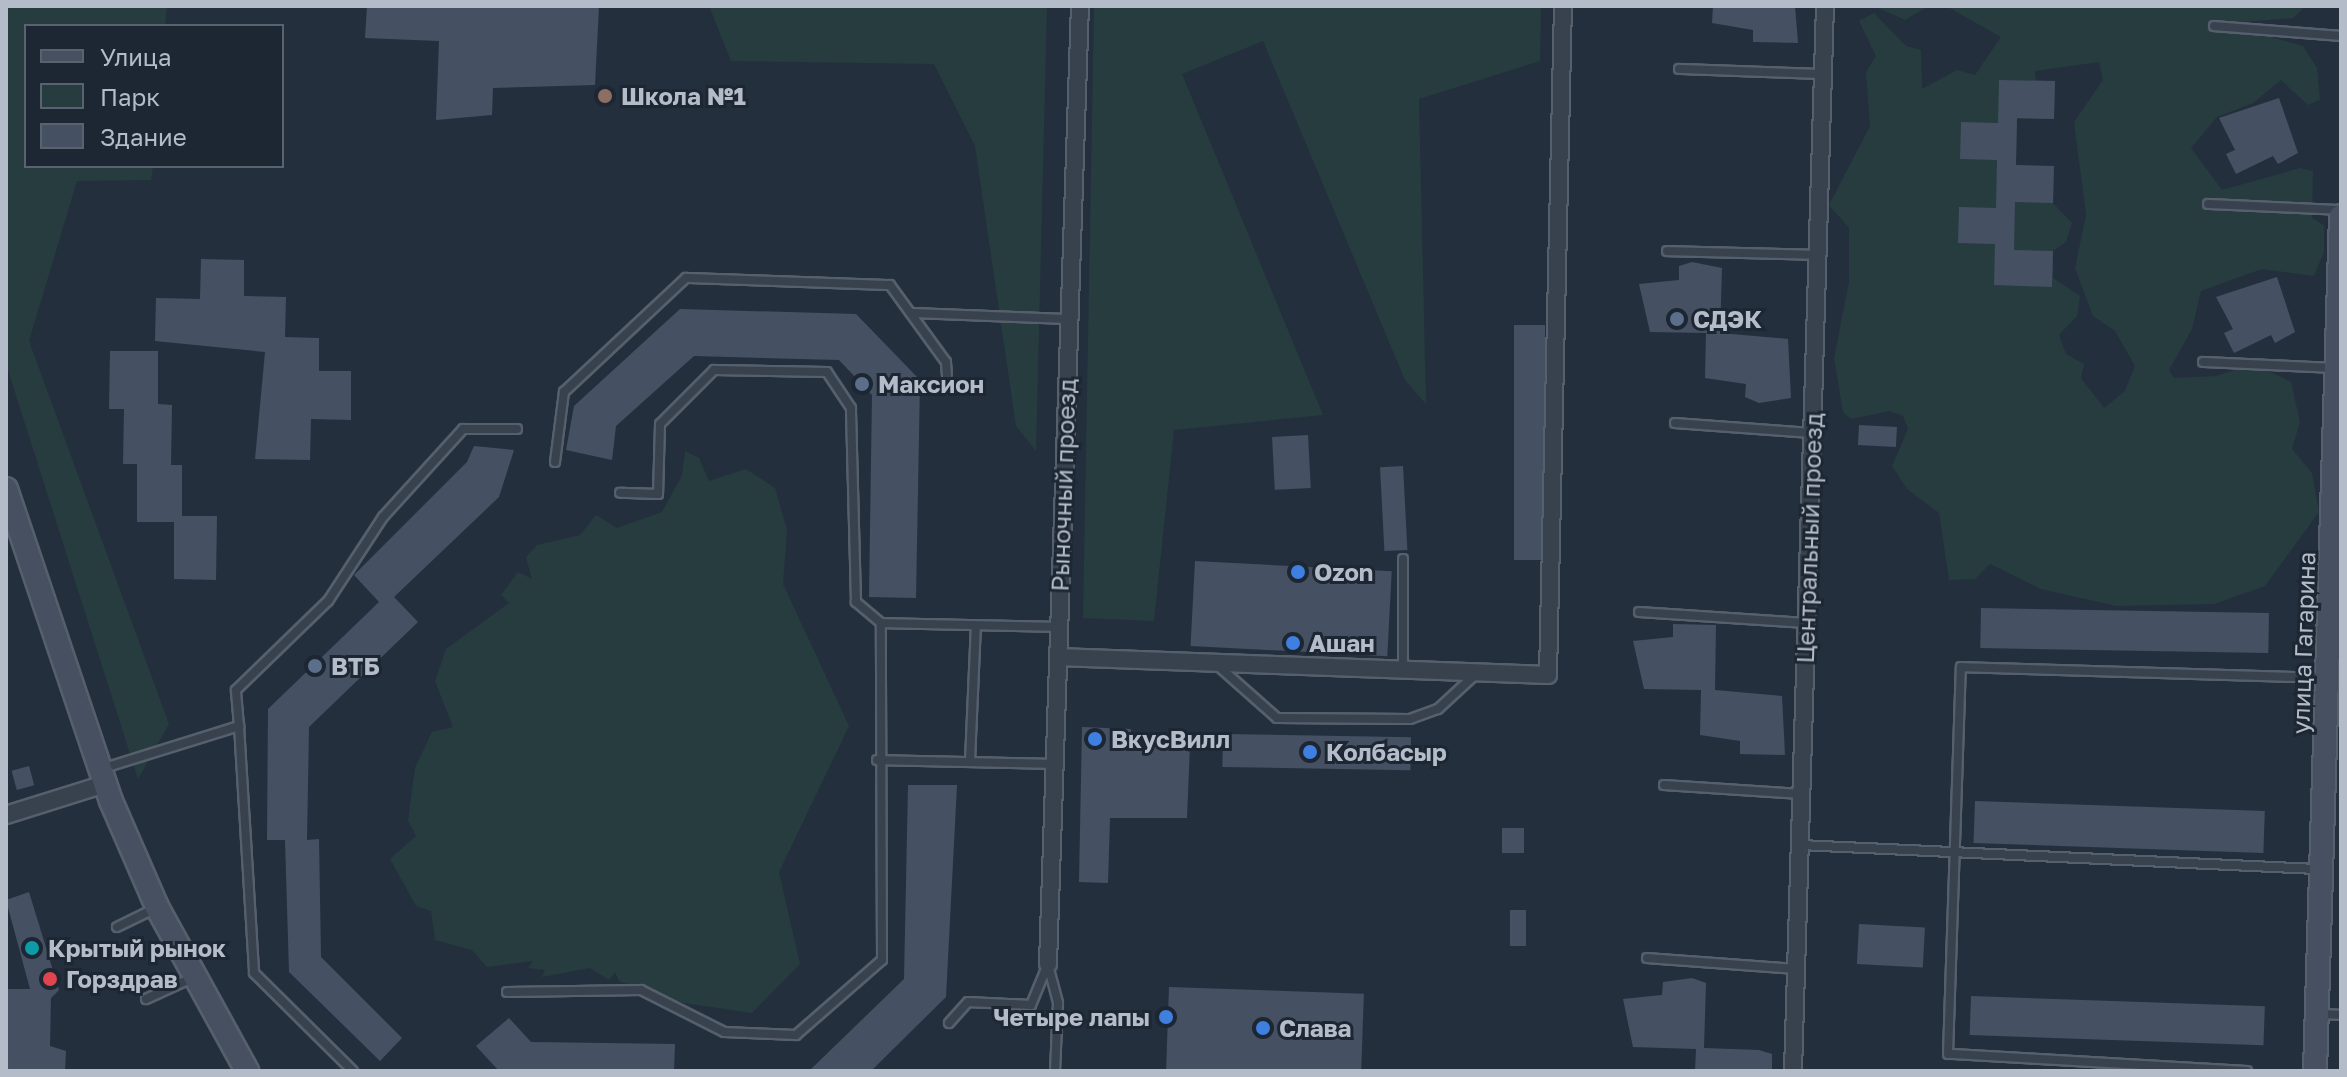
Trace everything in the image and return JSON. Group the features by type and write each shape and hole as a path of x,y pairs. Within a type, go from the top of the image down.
{"street":[{"name":"Рыночный проезд","path":"1048,964 1080,6"},
{"path":"1059,657 1548,675 1563,6"},
{"name":"Центральный проезд","path":"1793,1071 1825,6"},
{"name":"улица Гагарина","path":"2315,1071 2339,368 2341,213"},
{"path":"6,489 102,776 157,907 193,978 247,1071"},
{"path":"7,810 102,776"}],"lane":[{"path":"2214,26 2341,36"},
{"path":"1679,69 1823,74"},
{"path":"2208,204 2341,213"},
{"path":"1667,251 1818,255"},
{"path":"555,462 564,392 686,278 890,285 946,362 948,390"},
{"path":"911,313 1069,319"},
{"path":"2203,362 2339,368"},
{"path":"620,493 658,494 660,424 714,370 827,372 851,408 856,602 881,623 1057,627"},
{"path":"1675,423 1812,433"},
{"path":"353,1071 254,973 236,690 328,601 383,517 463,429 517,429"},
{"path":"1403,559 1403,670"},
{"path":"1639,612 1806,623"},
{"path":"507,992 641,990 724,1032 796,1035 882,960 877,760 881,623"},
{"path":"970,761 976,626"},
{"path":"1215,663 1277,718 1410,719 1438,709 1478,672"},
{"path":"2247,1071 1948,1054 1961,667 2329,678"},
{"path":"102,776 239,726"},
{"path":"877,760 1053,764"},
{"path":"1664,785 1802,794"},
{"path":"1800,845 1956,857 2322,870"},
{"path":"117,927 157,907"},
{"path":"1647,958 1796,969"},
{"path":"949,1023 968,1002 1031,1005 1048,964"},
{"path":"1048,964 1058,1003 1055,1071"},
{"path":"146,999 193,978"},
{"path":"2317,1014 2341,1015"}],"green space":[{"path":"6,6 167,6 165,24 24,24 24,168 153,168 151,180 77,181 29,341 169,724 138,779 6,364"},
{"path":"709,6 1047,6 1036,451 1016,426 975,146 934,64 731,61"},
{"path":"1094,6 1541,6 1540,61 1419,99 1426,404 1405,380 1263,41 1182,74 1323,415 1174,430 1154,621 1083,618"},
{"path":"1874,6 1929,6 1905,20"},
{"path":"1946,6 2306,6 2293,18 2242,22 2250,31 2303,46 2317,68 2320,100 2308,105 2281,80 2253,103 2217,117 2191,148 2222,190 2300,168 2313,171 2312,218 2324,225 2324,252 2314,276 2262,269 2201,291 2192,329 2169,370 2174,378 2216,376 2254,364 2291,382 2300,422 2292,449 2312,473 2319,512 2265,586 2214,604 2116,606 2041,589 1990,564 1975,579 1949,580 1939,513 1907,489 1892,466 1908,429 1903,416 1890,411 1851,419 1843,412 1834,358 1849,282 1849,228 1829,205 1870,126 1866,72 1876,56 1859,21 1874,13 1906,46 1921,50 1922,89 1957,70 1975,75 2001,37","holes":["2099,62 2103,80 2074,122 2086,215 2075,268 2093,316 2115,331 2135,366 2125,391 2104,408 2081,378 2084,364 2066,354 2059,335 2077,316 2080,296 2053,278 2053,251 2066,242 2072,223 2053,203 2054,166 2016,165 2017,119 2054,119 2055,81 2036,81 2035,71"]},
{"path":"685,451 699,458 709,481 746,469 775,488 787,530 783,584 849,726 779,872 800,964 752,1013 684,1003 619,981 615,972 609,980 590,968 542,977 545,970 528,968 533,961 487,967 472,950 435,940 431,911 416,906 390,859 416,836 408,821 415,768 432,732 453,727 435,681 446,649 509,603 501,595 518,572 532,579 526,557 537,545 580,535 596,515 617,528 662,512 682,475"}],"building":[{"path":"367,6 599,6 595,85 493,88 492,115 436,120 439,41 365,38"},
{"path":"1713,6 1795,6 1798,43 1753,42 1753,30 1712,23"},
{"path":"1999,80 2055,81 2054,119 2017,118 2016,165 2054,166 2053,203 2015,202 2014,250 2053,251 2052,287 1994,285 1995,244 1958,243 1959,207 1996,208 1997,160 1960,159 1961,122 1998,123"},
{"path":"2279,98 2298,153 2278,164 2273,156 2236,174 2226,154 2235,150 2219,118"},
{"path":"201,259 244,260 244,296 286,297 285,337 319,338 319,371 351,371 351,420 311,419 310,460 255,459 265,352 155,341 156,298 200,299"},
{"path":"1692,262 1722,268 1720,333 1788,339 1791,398 1759,403 1745,397 1746,384 1705,378 1706,333 1650,332 1639,284 1679,280 1679,266"},
{"path":"2277,277 2295,332 2275,343 2271,335 2234,353 2224,333 2233,329 2216,297"},
{"path":"680,309 856,314 920,380 916,598 869,597 872,395 839,360 694,356 616,426 612,460 566,450 574,406"},
{"path":"1514,325 1545,325 1545,560 1514,560"},
{"path":"110,351 158,351 158,404 172,405 171,465 182,465 182,516 217,516 216,580 174,579 174,522 137,522 137,464 123,464 124,409 109,409"},
{"path":"1859,425 1897,427 1896,447 1858,445"},
{"path":"1308,435 1311,488 1275,490 1272,437"},
{"path":"474,446 514,450 499,497 394,597 418,622 309,727 307,840 319,839 321,957 402,1038 380,1061 289,972 285,840 267,840 268,709 379,602 354,575 467,462"},
{"path":"1403,466 1407,550 1384,551 1380,467"},
{"path":"1195,561 1392,571 1387,656 1191,646"},
{"path":"1981,608 2269,613 2268,653 1980,648"},
{"path":"1673,624 1716,625 1715,690 1782,696 1785,755 1740,754 1740,741 1700,735 1701,690 1644,689 1633,641 1673,637"},
{"path":"1082,727 1131,729 1130,743 1190,745 1187,818 1110,818 1108,883 1079,882"},
{"path":"1223,734 1411,737 1410,770 1222,767"},
{"path":"29,766 34,785 17,790 12,771"},
{"path":"908,785 957,785 946,997 871,1071 809,1071 904,979"},
{"path":"1975,801 2265,811 2263,853 1974,843"},
{"path":"1502,828 1524,828 1524,853 1502,853"},
{"name":"Крытый рынок","path":"29,892 59,990 51,998 50,1046 66,1051 65,1071 6,1071 6,989 30,989 6,900"},
{"path":"1510,910 1526,910 1526,946 1510,946"},
{"path":"1859,924 1925,927 1923,967 1857,964"},
{"path":"1692,978 1706,983 1704,1048 1759,1050 1772,1054 1772,1071 1695,1071 1696,1049 1633,1047 1623,999 1662,995 1663,982"},
{"name":"Слава","path":"1169,987 1364,994 1361,1071 1166,1071"},
{"path":"1971,996 2265,1006 2263,1045 1970,1035"},
{"path":"509,1018 531,1042 675,1044 674,1071 499,1071 476,1046"}],"place":[{"name":"Школа №1","path":"605,96"},
{"name":"СДЭК","path":"1677,319"},
{"name":"Максион","path":"862,384"},
{"name":"Ozon","path":"1298,572"},
{"name":"Ашан","path":"1293,643"},
{"name":"ВТБ","path":"315,666"},
{"name":"ВкусВилл","path":"1095,739"},
{"name":"Колбасыр","path":"1310,752"},
{"name":"Крытый рынок","path":"32,948"},
{"name":"Горздрав","path":"50,979"},
{"name":"Четыре лапы","path":"1166,1017"},
{"name":"Слава","path":"1263,1028"}]}
